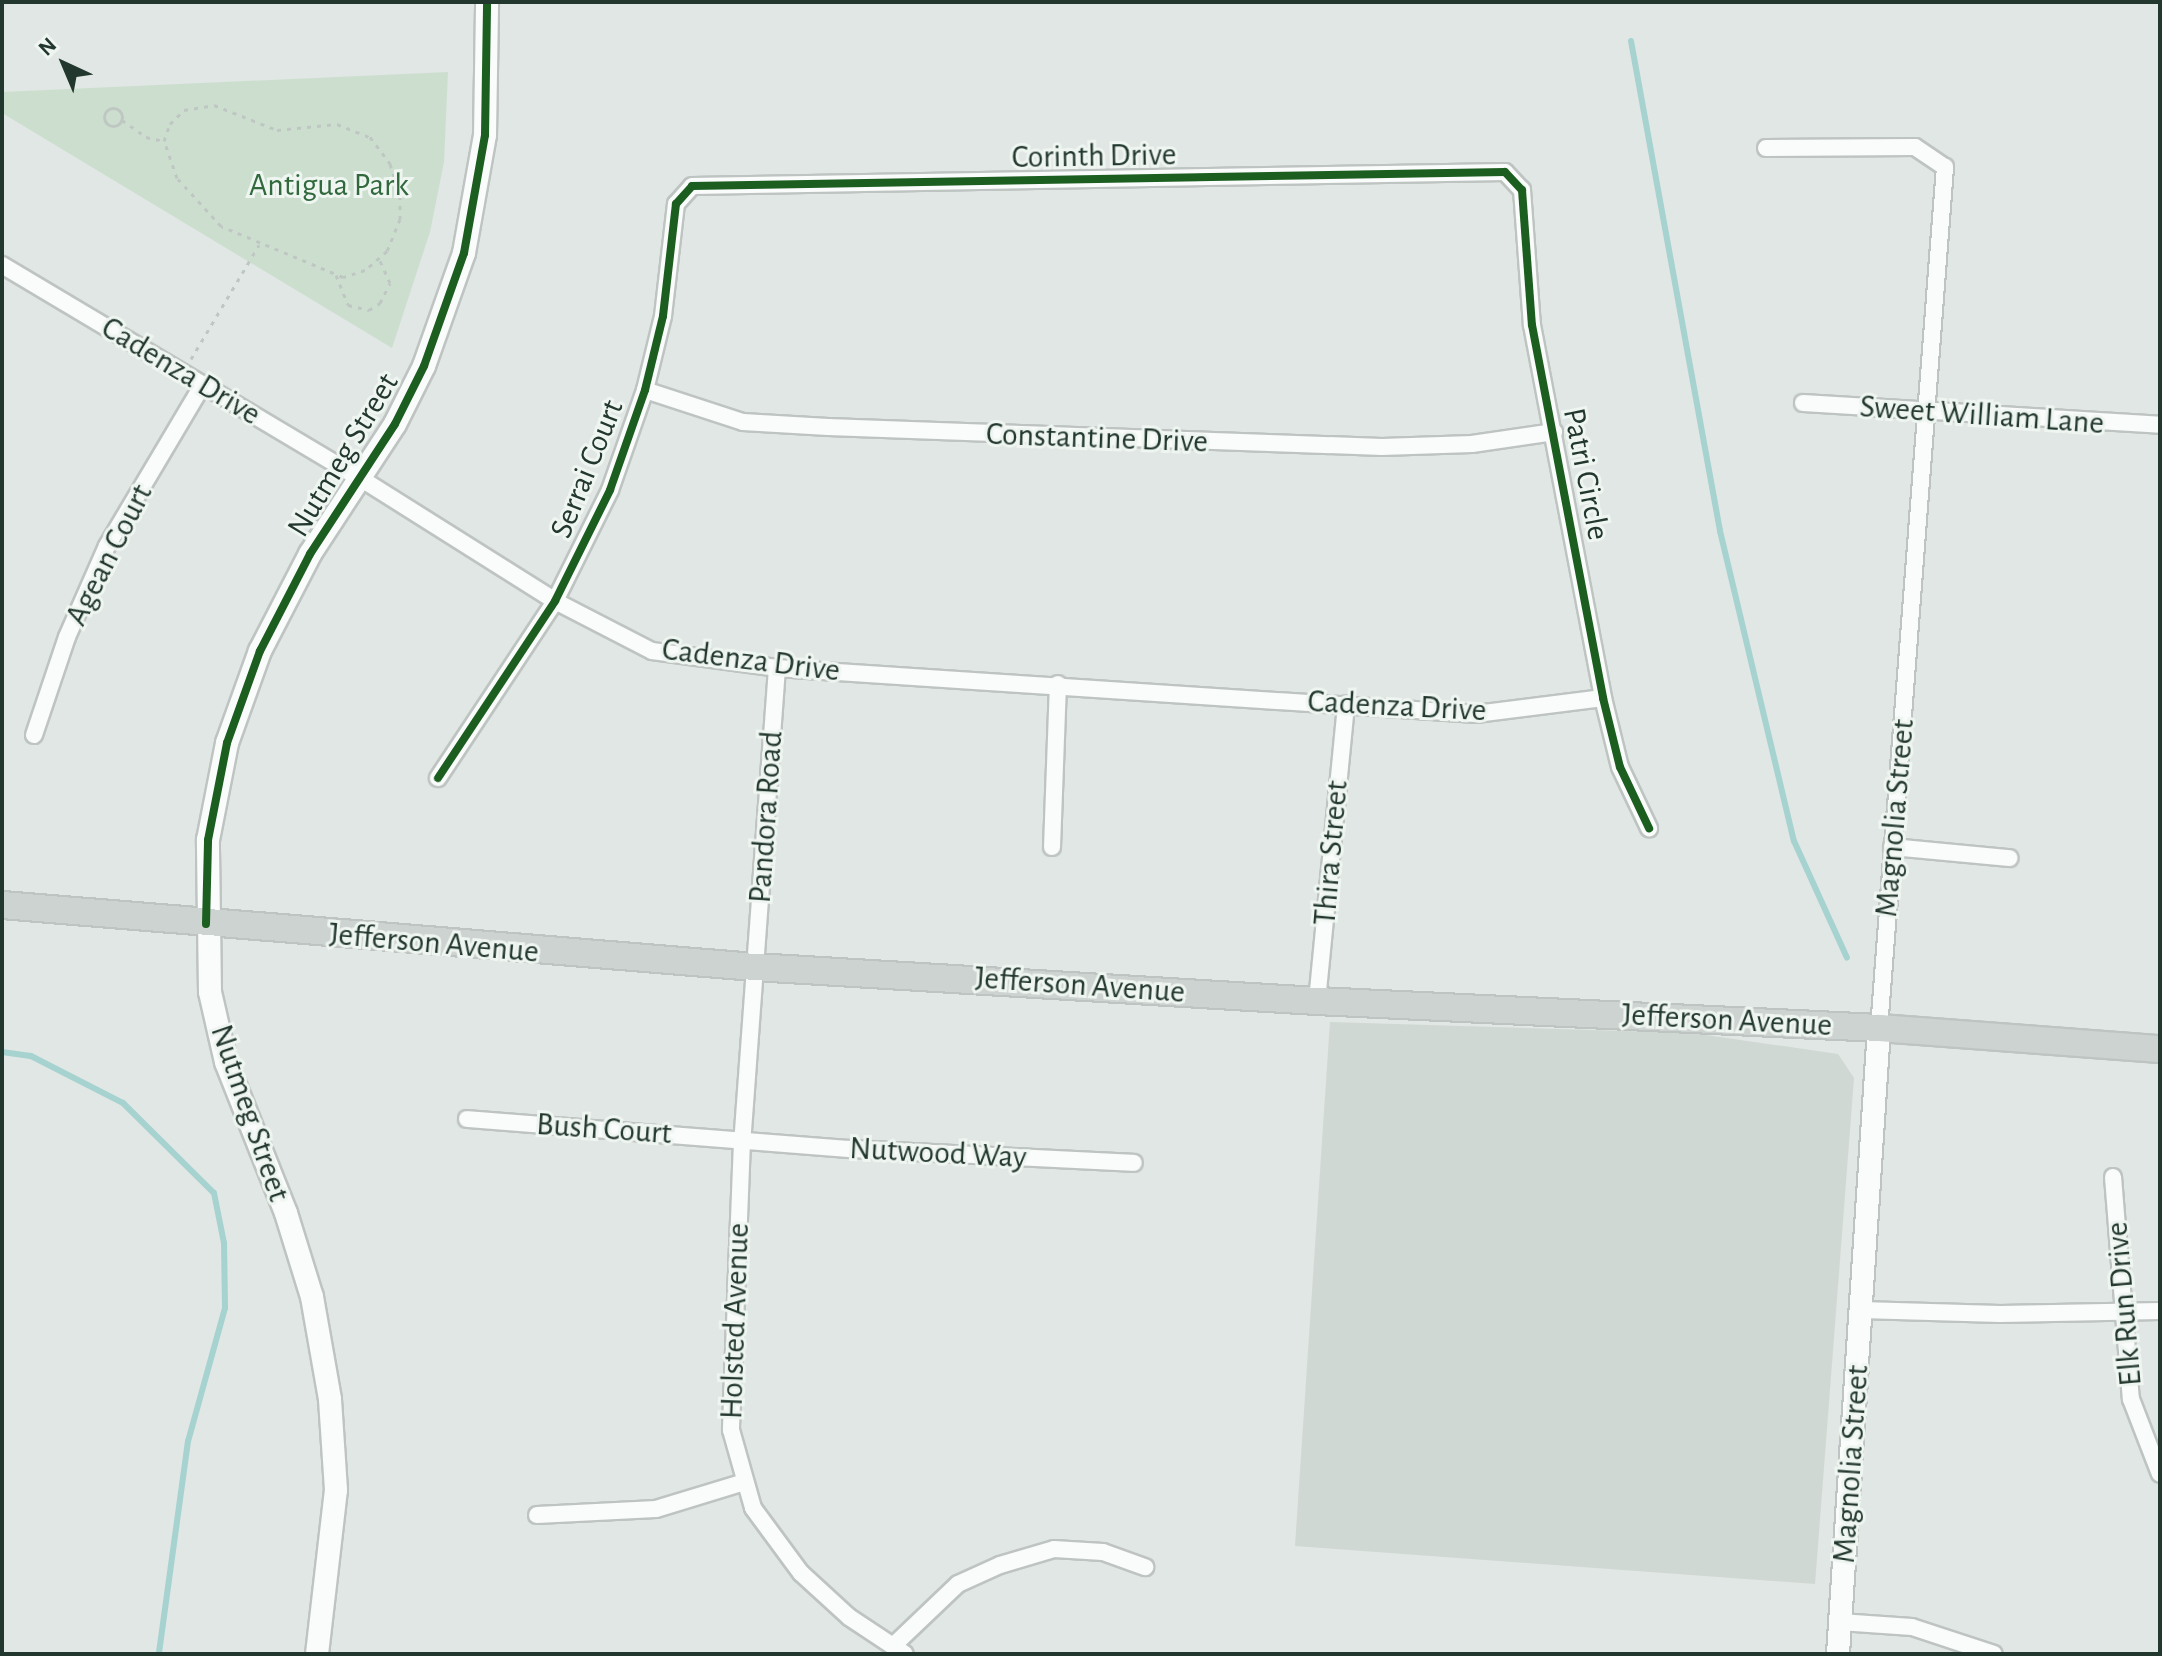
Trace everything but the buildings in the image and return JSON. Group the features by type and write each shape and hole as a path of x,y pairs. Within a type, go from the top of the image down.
{"main road":[{"name":"Nutmeg Street","path":"317,1654 336,1490 330,1399 312,1297 286,1213 226,1062 210,992 206,924 208,840 227,743 260,651 310,554 360,478 424,366 464,253 485,135 487,2"},
{"name":"Jefferson Avenue","path":"2,905 755,967 1317,1001 1879,1028 2160,1049"},
{"name":"Magnolia Street","path":"1838,1654 1879,1028"}],"street":[{"name":"Magnolia Street","path":"1766,148 1915,147 1945,167 1879,1028"},
{"name":"Corinth Drive","path":"731,187 1459,172"},
{"name":"Patri Circle","path":"1459,172 1505,172 1522,190 1532,325 1603,698 1620,767 1649,828"},
{"name":"Serrai Court","path":"438,778 555,601 610,490 645,390 663,316 676,204 692,186 731,187"},
{"name":"Cadenza Drive","path":"2,265 360,478 555,601 652,651 777,668 1058,684 1476,714 1603,698"},
{"name":"Agean Court","path":"34,735 67,637 107,546 203,384"},
{"name":"Constantine Drive","path":"645,390 743,422 828,427 1382,447 1472,444 1554,432"},
{"name":"Sweet William Lane","path":"1803,403 2160,425"},
{"name":"Pandora Road","path":"755,967 777,668"},
{"path":"1052,847 1058,684"},
{"name":"Thira Street","path":"1317,1001 1346,704"},
{"path":"1892,847 2009,858"},
{"name":"Holsted Avenue","path":"755,967 742,1141 731,1430 753,1508 801,1573 849,1617 900,1650"},
{"name":"Bush Court","path":"467,1119 742,1141"},
{"name":"Nutwood Way","path":"742,1141 1134,1163"},
{"name":"Elk Run Drive","path":"2113,1177 2131,1399 2160,1474"},
{"path":"1861,1310 2160,1311"},
{"path":"537,1515 656,1509 745,1482"},
{"path":"900,1650 958,1584 1000,1565 1054,1549 1103,1552 1145,1567"},
{"path":"1840,1622 1912,1627 1994,1654"}],"path":[{"path":"206,105 277,130 337,124 360,130 390,164 400,195 400,219 379,258 356,275 336,275 294,254 259,245 231,233 197,203 171,166 164,141 176,117 206,105"},
{"path":"122,120 110,126 104,114 114,108 122,120 146,137 164,141"},
{"path":"183,372 259,245"},
{"path":"336,275 348,305 369,310 389,290 388,270 379,258"}],"shaded area":[{"path":"1330,1022 1692,1033 1838,1054 1854,1078 1815,1584 1295,1546"}],"green space":[{"name":"Antigua Park","path":"448,72 444,162 430,232 392,348 2,113 2,92"}],"waterway":[{"path":"1631,41 1720,531 1794,841 1847,958"},
{"path":"2,1052 31,1056 123,1103 214,1193 224,1243 225,1308 188,1441 159,1654"}],"cycle path":[{"path":"206,924 208,840 227,743 260,651 310,554 395,424 424,366 464,253 485,135 487,2"},
{"path":"438,778 555,601 610,490 645,390 663,316 676,204 692,186 1505,172 1522,190 1532,325 1603,698 1620,767 1649,828"}]}
